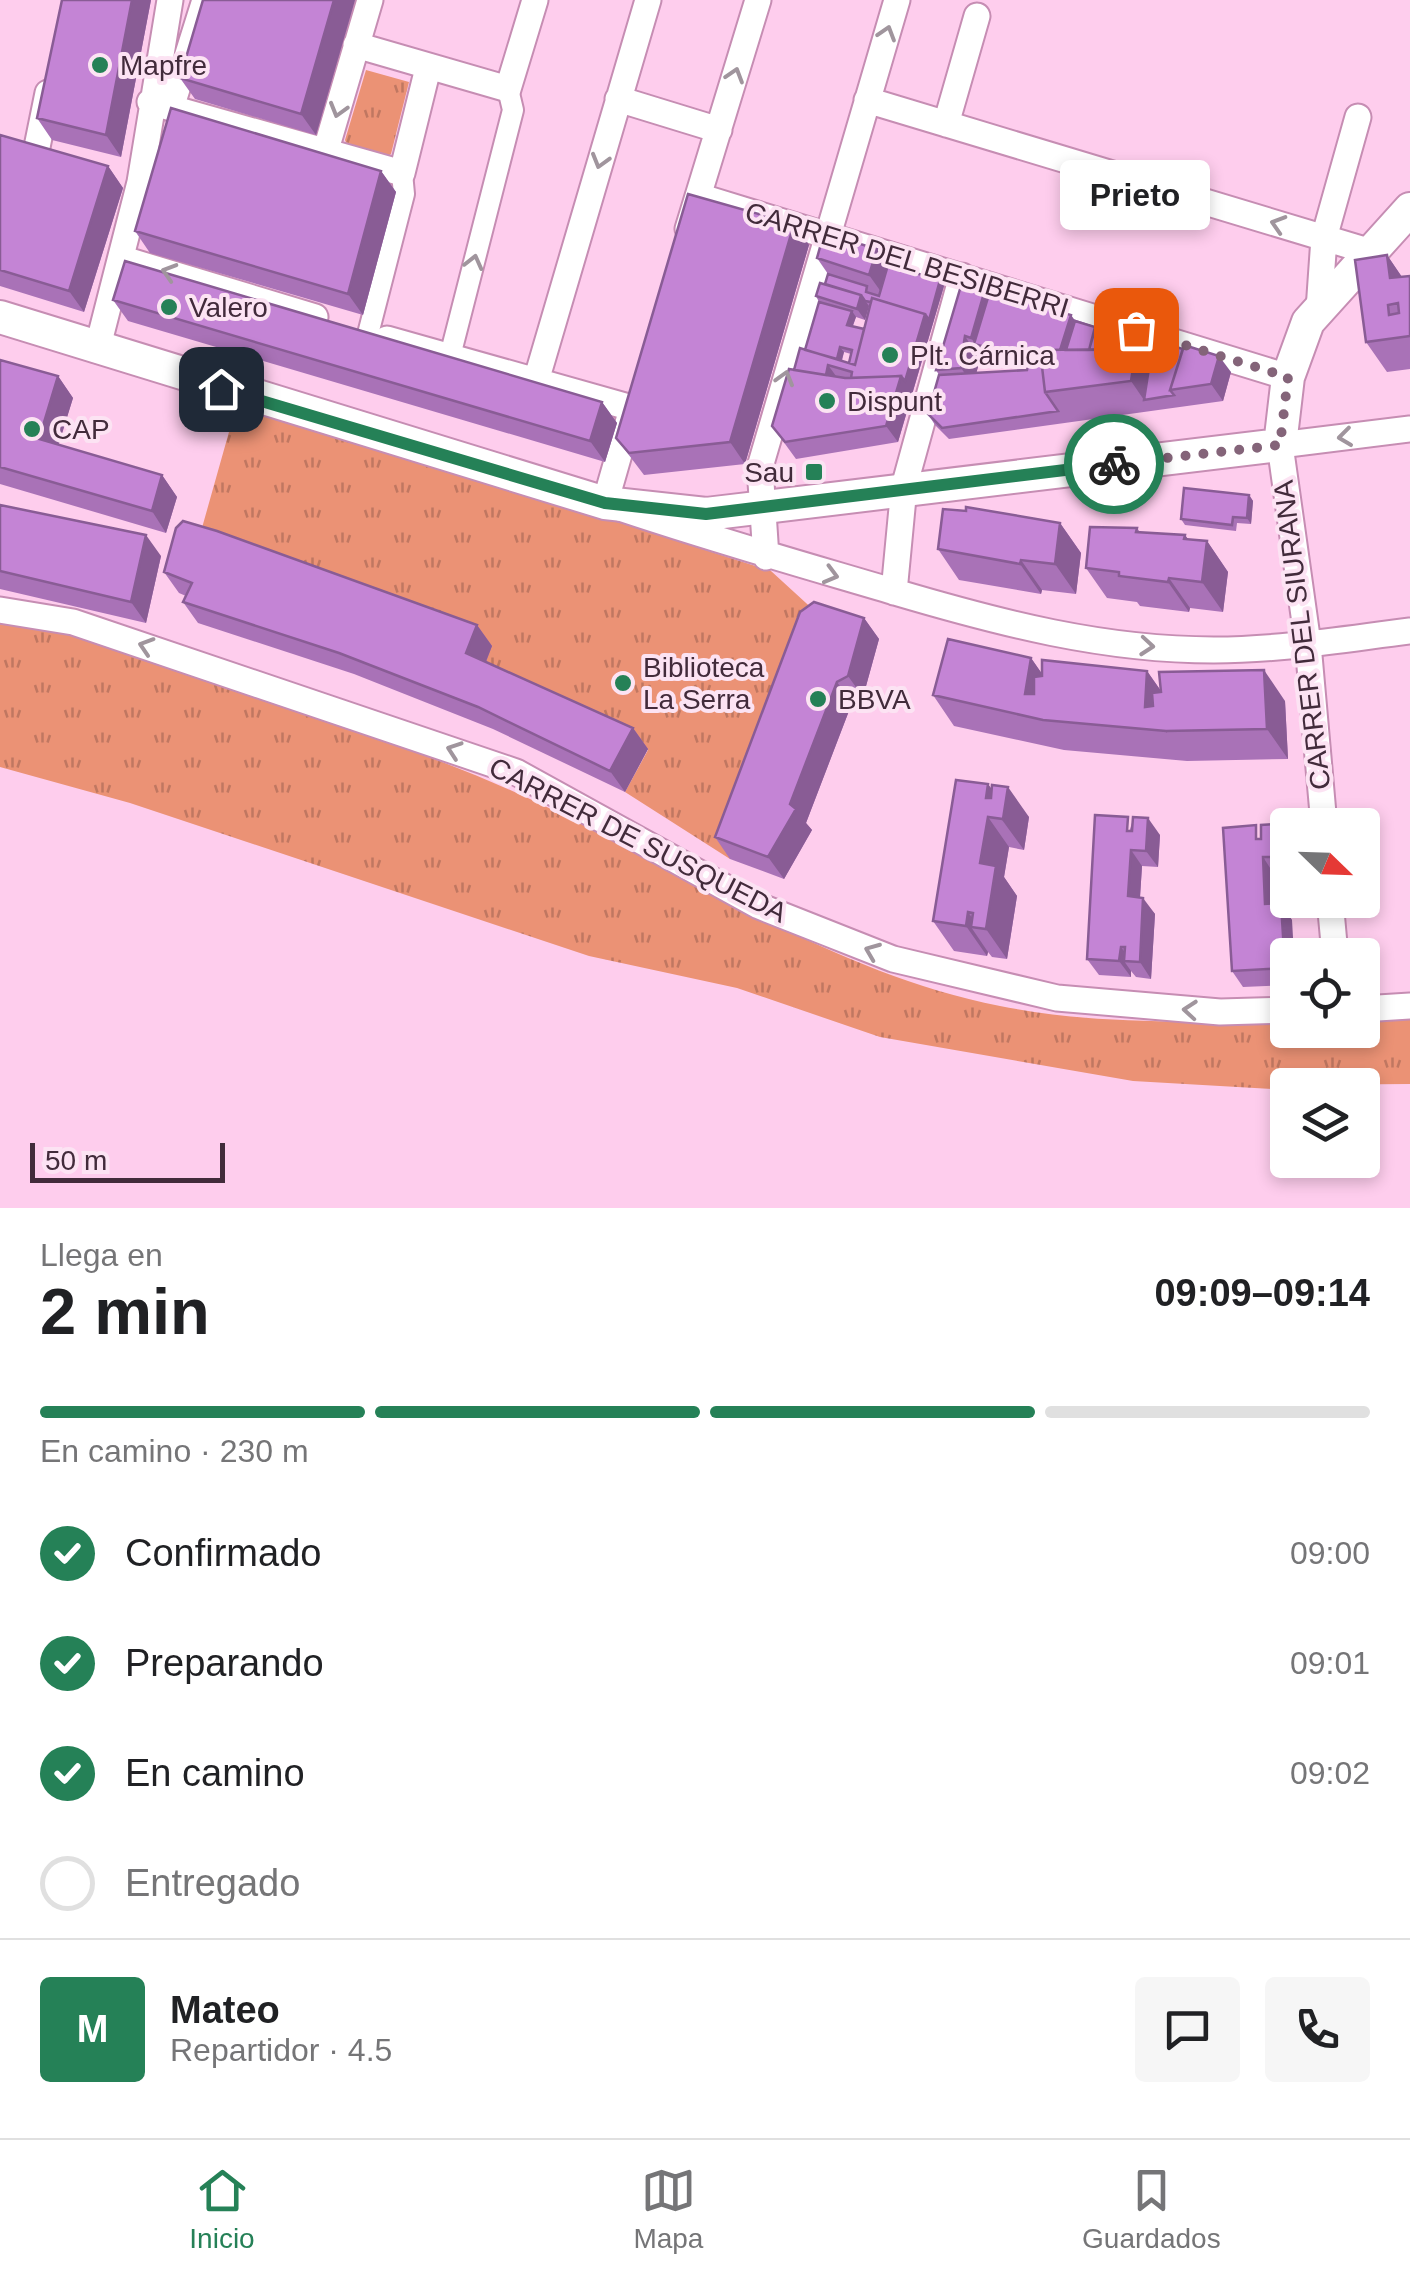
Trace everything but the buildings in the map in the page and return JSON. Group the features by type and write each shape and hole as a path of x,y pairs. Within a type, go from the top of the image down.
{"street":[{"path":"161,105 170,0"},
{"path":"97,350 122,259 131,179 205,0"},
{"path":"326,152 370,0"},
{"path":"450,356 513,110 508,89 535,0"},
{"path":"536,381 647,3 620,0"},
{"path":"682,249 758,0"},
{"path":"766,557 760,468 897,0"},
{"path":"946,124 977,16"},
{"path":"356,45 508,89"},
{"path":"349,328 404,194 402,173 428,68"},
{"path":"36,152 52,76"},
{"path":"618,99 718,130"},
{"path":"867,100 1324,238 1381,261"},
{"path":"161,105 402,173"},
{"path":"1318,310 1324,238 1358,117"},
{"name":"CARRER DEL BESIBERRI","path":"698,196 827,232 1288,377"},
{"path":"1280,445 1288,377 1308,322 1381,261 1410,209"},
{"path":"122,259 536,381 635,399 605,503"},
{"path":"894,592 904,487 962,276"},
{"path":"0,318 605,503 766,557 978,618 1080,640 1212,650 1308,644 1410,630"},
{"path":"605,503 706,514 904,487 1410,429"},
{"name":"CARRER DEL SIURANA","path":"1280,445 1308,644 1322,808"},
{"name":"CARRER DE SUSQUEDA","path":"0,610 73,622 516,772 759,906 893,959 1057,998 1220,1012 1270,1011"},
{"path":"1380,1007 1410,1006"}],"green space":[{"path":"366,70 409,82 387,157 347,145 345,140"},
{"path":"238,400 771,571 829,624 730,859 625,792 648,750 198,542"},
{"path":"0,616 200,674 451,766 530,799 818,945 938,991 1000,1006 1072,1016 1144,1021 1270,1020 1270,1048 1380,1048 1380,1017 1410,1015 1410,1084 1380,1084 1380,1068 1270,1068 1270,1089 1133,1081 880,1037 737,988 589,956 130,803 0,767"}],"way so far":[{"path":"1114,464 1280,445 1288,377 1136,330"}],"place":[{"name":"Mapfre","path":"100,65"},
{"name":"Valero","path":"169,307"},
{"name":"Prieto","path":"1136,330"},
{"name":"Plt. Cárnica","path":"890,355"},
{"name":"Dispunt","path":"827,401"},
{"name":"CAP","path":"32,429"},
{"name":"Sau","path":"814,472"},
{"name":"Biblioteca La Serra","path":"623,683"},
{"name":"BBVA","path":"818,699"}],"route":[{"path":"221,389 605,503 706,514 1114,464"}]}
